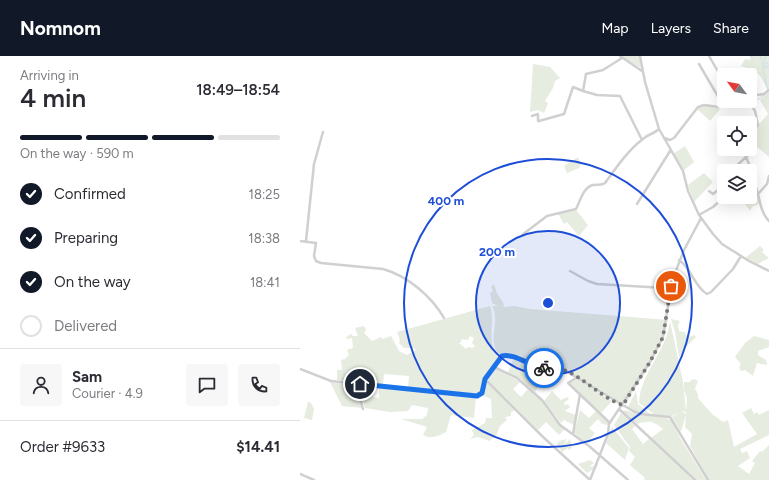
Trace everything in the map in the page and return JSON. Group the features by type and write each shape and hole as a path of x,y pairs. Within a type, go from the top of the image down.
{"street":[{"path":"640,56 642,71 659,129 670,151 683,171 688,191 700,216 720,242 741,256 769,270"},
{"path":"709,56 717,70"},
{"path":"583,91 586,74 603,70 621,57 642,71"},
{"path":"699,64 717,96"},
{"path":"532,116 538,114 539,121 564,114 572,87 598,95 620,96 642,140"},
{"path":"757,95 764,94 769,90"},
{"path":"667,145 670,140 679,133 698,107 704,104 717,107"},
{"path":"738,164 756,147 750,136 758,124 753,108"},
{"path":"522,235 547,216 576,209 587,189 592,185 601,186 606,183 625,157 642,140 652,135 659,129"},
{"path":"306,241 314,164 323,132"},
{"path":"664,138 670,140"},
{"path":"637,204 670,151"},
{"path":"746,157 749,164"},
{"path":"759,193 767,184 769,176"},
{"path":"757,189 763,214 769,221"},
{"path":"708,190 713,194 717,191"},
{"path":"485,379 542,436 590,480 610,423 650,362 663,337 671,286 679,260 700,216 717,203"},
{"path":"300,241 316,243 314,256 316,261 322,263 383,269 391,272 426,293 444,318"},
{"path":"679,260 688,267 700,288 707,294 711,292 733,269 741,256"},
{"path":"570,271 588,281 597,284 665,288 671,286"},
{"path":"300,369 325,380 477,396 482,393 485,379 502,356 505,355 538,367 557,368 640,414 670,417 708,480"},
{"path":"494,367 517,378 542,400 560,424 628,480"},
{"path":"576,378 568,383 610,423"},
{"path":"356,384 363,409"},
{"path":"573,434 580,394"},
{"path":"619,410 695,480"},
{"path":"300,474 314,480"}],"shaded area":[{"path":"621,56 640,56 641,68"},
{"path":"750,56 769,56 769,89 767,90 763,80 757,73 757,68 746,68 741,66 745,59 750,60"},
{"path":"533,64 550,67 560,78 555,81 553,88 545,101 548,103 544,113 538,110 530,112"},
{"path":"769,91 769,157 757,147 757,126 768,114 760,100"},
{"path":"703,104 720,109 710,121 697,109"},
{"path":"685,146 694,162 683,171 673,154"},
{"path":"578,157 581,164 579,168 567,173 564,166"},
{"path":"704,173 713,182 694,202 688,185"},
{"path":"757,194 761,203 752,207 750,211 745,204 757,204"},
{"path":"576,210 588,225 579,236 567,222 564,224 558,214"},
{"path":"760,246 764,250 762,252 769,258 758,264 745,258"},
{"path":"494,284 497,293 504,304 503,307 515,306 530,309 668,320 664,337 651,363 625,405 562,368 551,365 534,365 515,356 498,353 494,342 495,318 492,306 498,306 492,303 490,293 493,291 491,287"},
{"path":"490,306 492,312 493,345 499,359 483,381 480,394 408,388 409,376 384,374 383,385 337,380 337,370 342,370 341,360 345,359 349,355 347,350 353,348 352,338 347,339 346,337 351,334 353,336 358,336 355,328 364,326 366,330 364,333 372,341 381,337 383,339 391,336 399,351 407,355 416,350 414,348 404,348 399,343 400,340 397,332","holes":["470,336 474,338 472,343 475,346 473,348 468,347 466,349 459,343 462,341 461,339 468,340"]},
{"path":"671,319 680,321 678,325 679,331 685,332 687,338 694,335 696,337 682,351 683,354 679,357 675,332"},
{"path":"670,321 683,382 686,412 681,411 672,416 655,415 639,403 644,381 664,343"},
{"path":"754,336 769,340 769,347 758,351 758,355 766,360 767,365 757,363 753,376 745,370 741,371 739,367 741,364 735,357 745,343"},
{"path":"514,358 535,367 549,368 535,392 519,378 508,372"},
{"path":"494,368 520,382 513,389 521,397 528,389 537,396 558,424 565,429 559,435 546,422 538,430 487,379"},
{"path":"577,379 612,401 601,413 569,383"},
{"path":"694,379 698,381 695,389 698,394 698,398 712,414 723,422 728,420 734,447 757,434 742,413 751,408 754,414 757,412 759,415 769,410 769,435 740,449 742,453 747,451 750,458 738,466 749,474 755,463 752,461 760,451 762,452 769,445 769,480 709,480 690,446 692,434 685,427 687,398 684,390 684,382 690,382"},
{"path":"486,380 515,410 511,412 511,416 505,417 507,420 500,426 496,436 489,441 478,437 470,439 474,435 472,430 485,423 486,418 492,418 491,399 482,395"},
{"path":"330,382 355,385 362,408 342,406"},
{"path":"360,384 369,387 373,397 379,398 379,387 471,395 476,397 474,418 451,415 446,432 434,437 429,437 423,435 427,427 401,419 422,419 427,415 428,408 412,405 408,411 390,412 365,408 358,387"},
{"path":"552,391 561,400 567,397 569,399 564,403 565,405 568,404 570,407 565,411 576,415 574,425 564,420 561,423 544,401"},
{"path":"636,391 638,404 650,414 638,413 628,407"},
{"path":"308,402 311,403 314,409 312,420 304,418"},
{"path":"580,410 589,418 596,411 609,423 608,425 602,424 598,419 589,428 595,433 587,443 574,433"},
{"path":"625,410 640,415 663,417 671,420 680,438 706,480 696,480 651,438 663,429 657,424 651,422 637,424 623,412"},
{"path":"681,411 686,414 681,432 672,417"},
{"path":"621,413 635,426 632,429 643,444 649,439 693,480 644,480 645,478 630,465 635,457 629,451 630,447 614,425"},
{"path":"612,427 629,448 625,460 606,443"},
{"path":"567,439 564,445 570,439 572,448 568,450 568,448 562,452 557,444 559,441"},
{"path":"590,460 594,463 590,466 592,467 598,464 597,467 587,473 578,464"}],"waterway":[{"path":"760,56 768,89"},
{"path":"764,62 766,56"},
{"path":"763,64 768,63"},
{"path":"764,66 769,65"},
{"path":"764,68 769,67"},
{"path":"757,100 764,95"}],"way so far":[{"path":"544,368 550,367 564,370 623,405 650,362 663,337 666,327 671,286"}],"route":[{"path":"360,384 480,396 485,379 502,356 510,356 544,368"}]}
